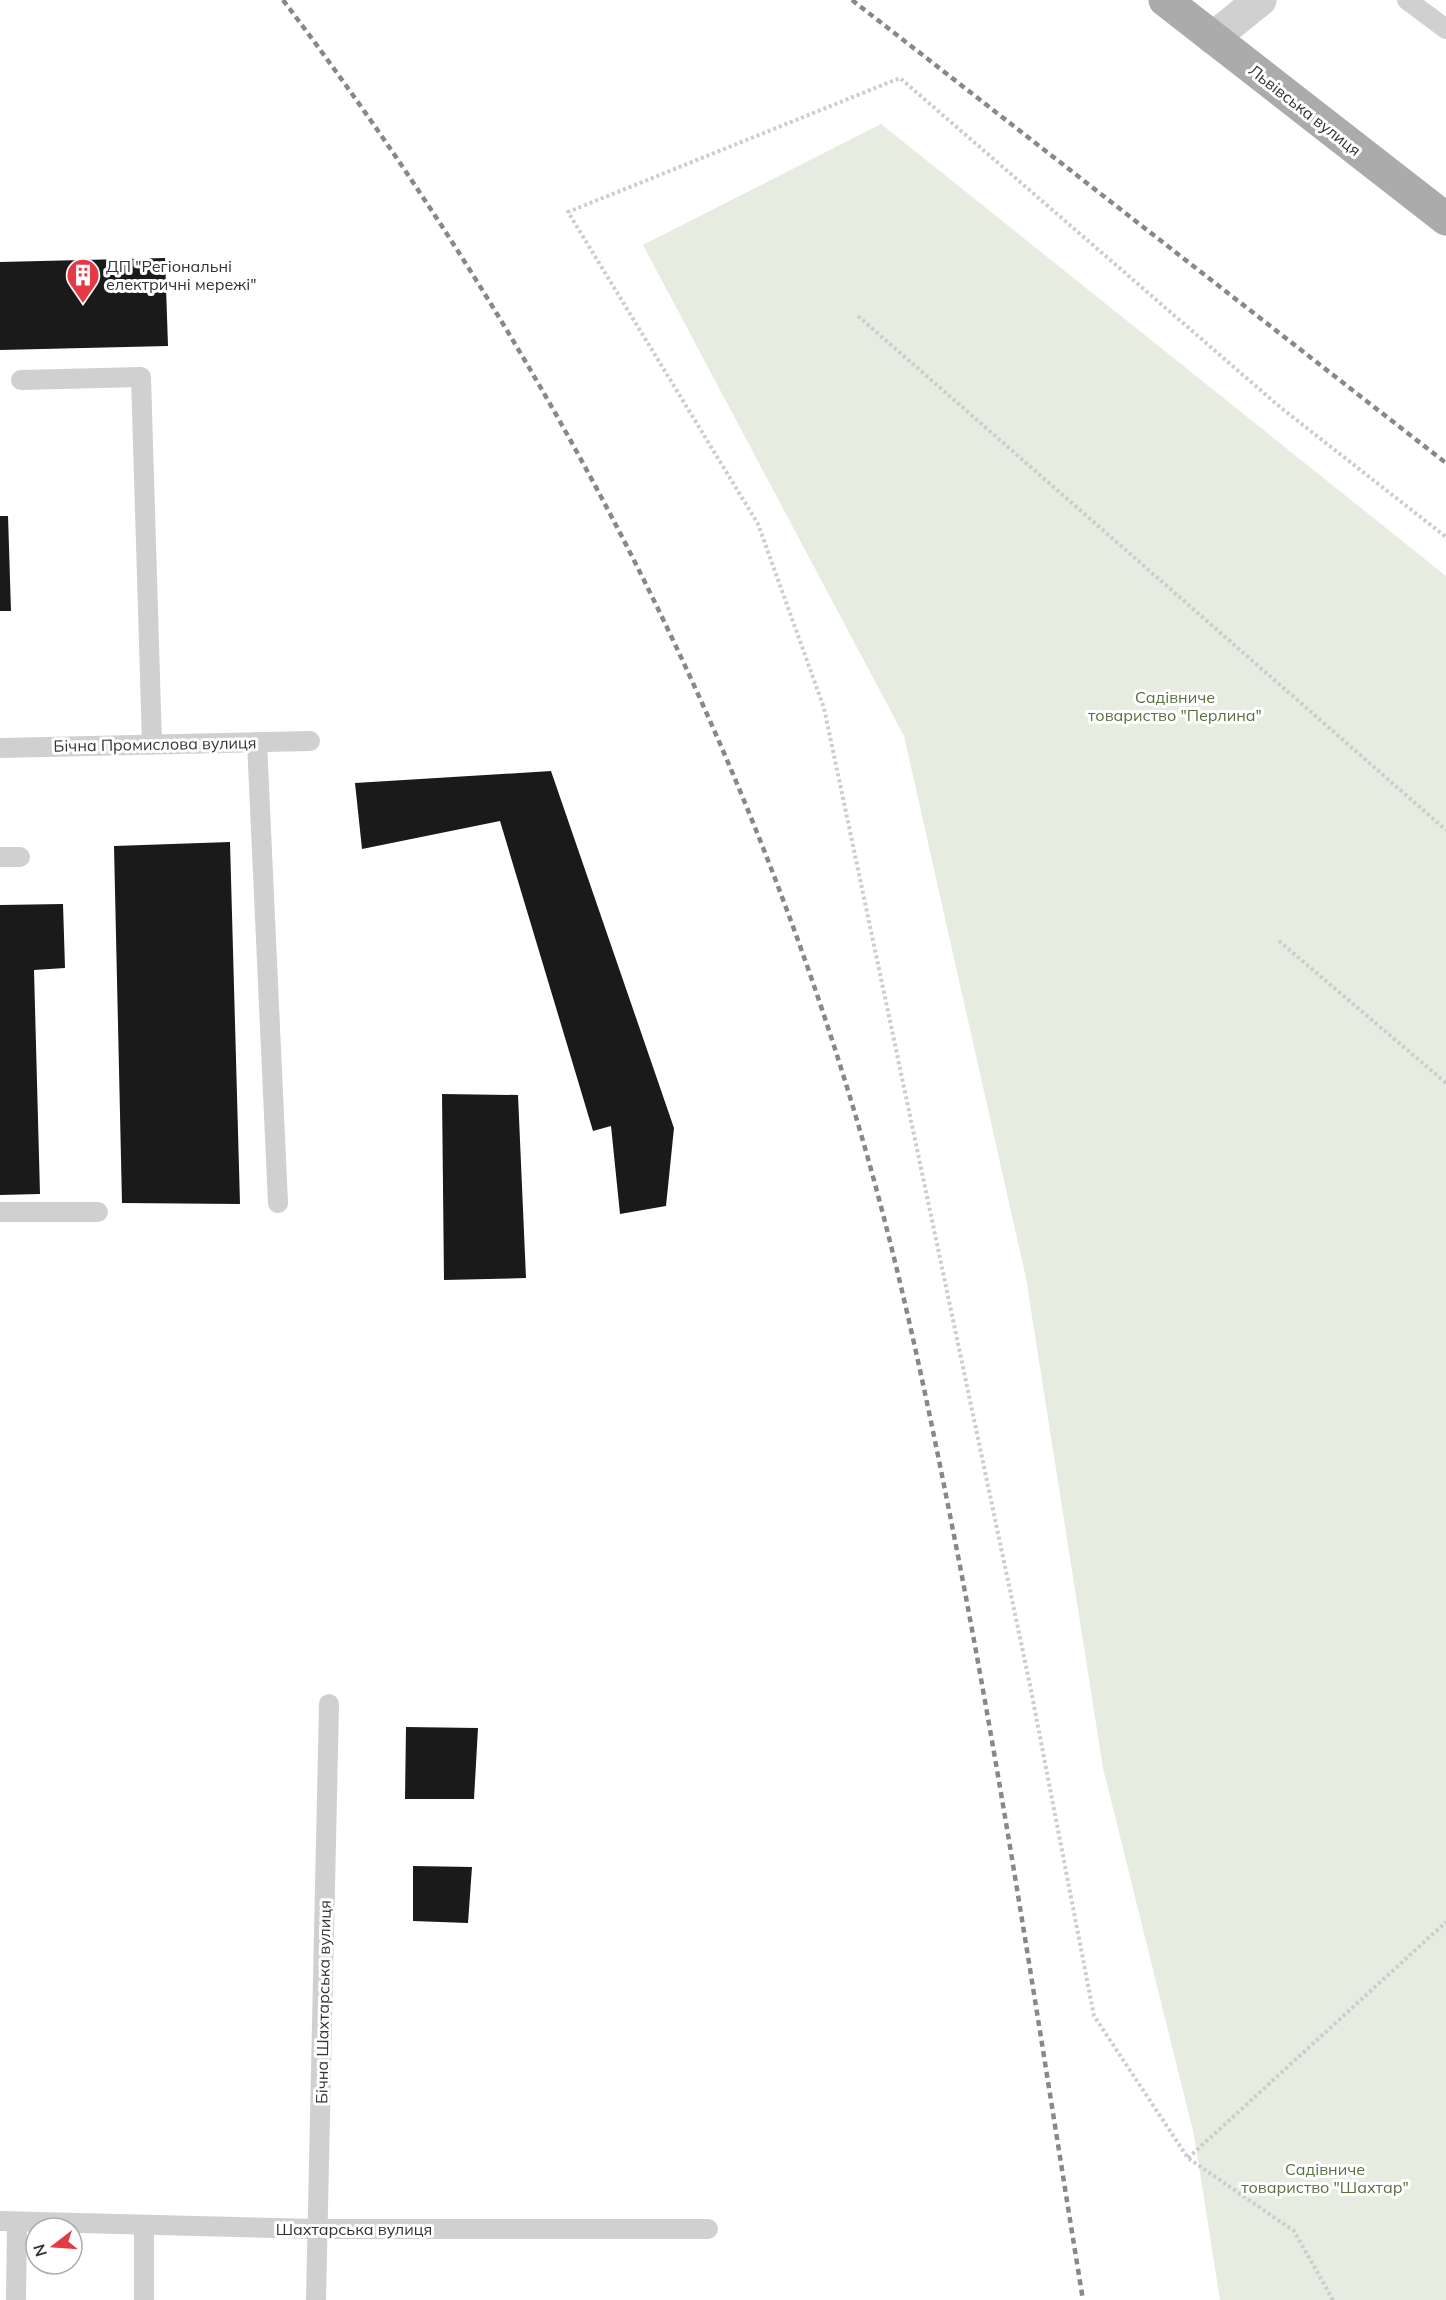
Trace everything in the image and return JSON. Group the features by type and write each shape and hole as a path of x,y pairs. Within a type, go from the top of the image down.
{"main road":[{"name":"Львівська вулиця","path":"1165,0 1446,219"}],"street":[{"path":"1213,39 1260,0"}],"lane":[{"path":"1407,0 1446,29"},
{"path":"21,380 141,377 152,744"},
{"name":"Бічна Промислова вулиця","path":"0,748 310,741"},
{"path":"257,742 278,1203"},
{"path":"0,857 20,857"},
{"path":"0,1212 98,1212"},
{"name":"Бічна Шахтарська вулиця","path":"316,2300 329,1704"},
{"path":"9,2222 16,2300"},
{"name":"Шахтарська вулиця","path":"9,2222 318,2229 708,2229"},
{"path":"144,2226 144,2300"}],"path":[{"path":"1332,2300 1294,2231 1188,2158 1095,2016 1023,1651 824,708 758,524 568,212 900,78 1280,407 1446,537"},
{"path":"858,316 1446,830"},
{"path":"1279,940 1446,1083"},
{"path":"1188,2158 1446,1922"}],"green space":[{"name":"Садівниче товариство \"Перлина\"","path":"881,124 1446,576 1446,2300 1220,2300 1194,2135 1103,1768 1026,1278 904,736 643,245"}],"building":[{"name":"ДП \"Регіональні електричні мережі\"","path":"165,258 168,346 0,350 0,262"},
{"path":"0,516 8,516 11,611 0,611"},
{"path":"551,771 674,1128 666,1206 620,1214 611,1126 593,1131 500,821 362,849 355,783"},
{"path":"230,842 240,1204 122,1203 114,846"},
{"path":"63,904 65,968 34,970 40,1194 0,1195 0,905"},
{"path":"442,1094 518,1095 526,1278 444,1280"},
{"path":"406,1727 478,1728 474,1799 405,1799"},
{"path":"413,1866 472,1867 468,1923 413,1921"}],"railway":[{"path":"283,0 378,132 468,267 552,407 629,550 699,697 763,847 819,1000 867,1155 918,1359 960,1566 993,1749 1083,2300"},
{"path":"852,0 1446,463"}],"place":[{"name":"ДП \"Регіональні електричні мережі\"","path":"83,304"}],"park label":[{"name":"Садівниче товариство \"Шахтар\"","path":"1325,2178"}]}
